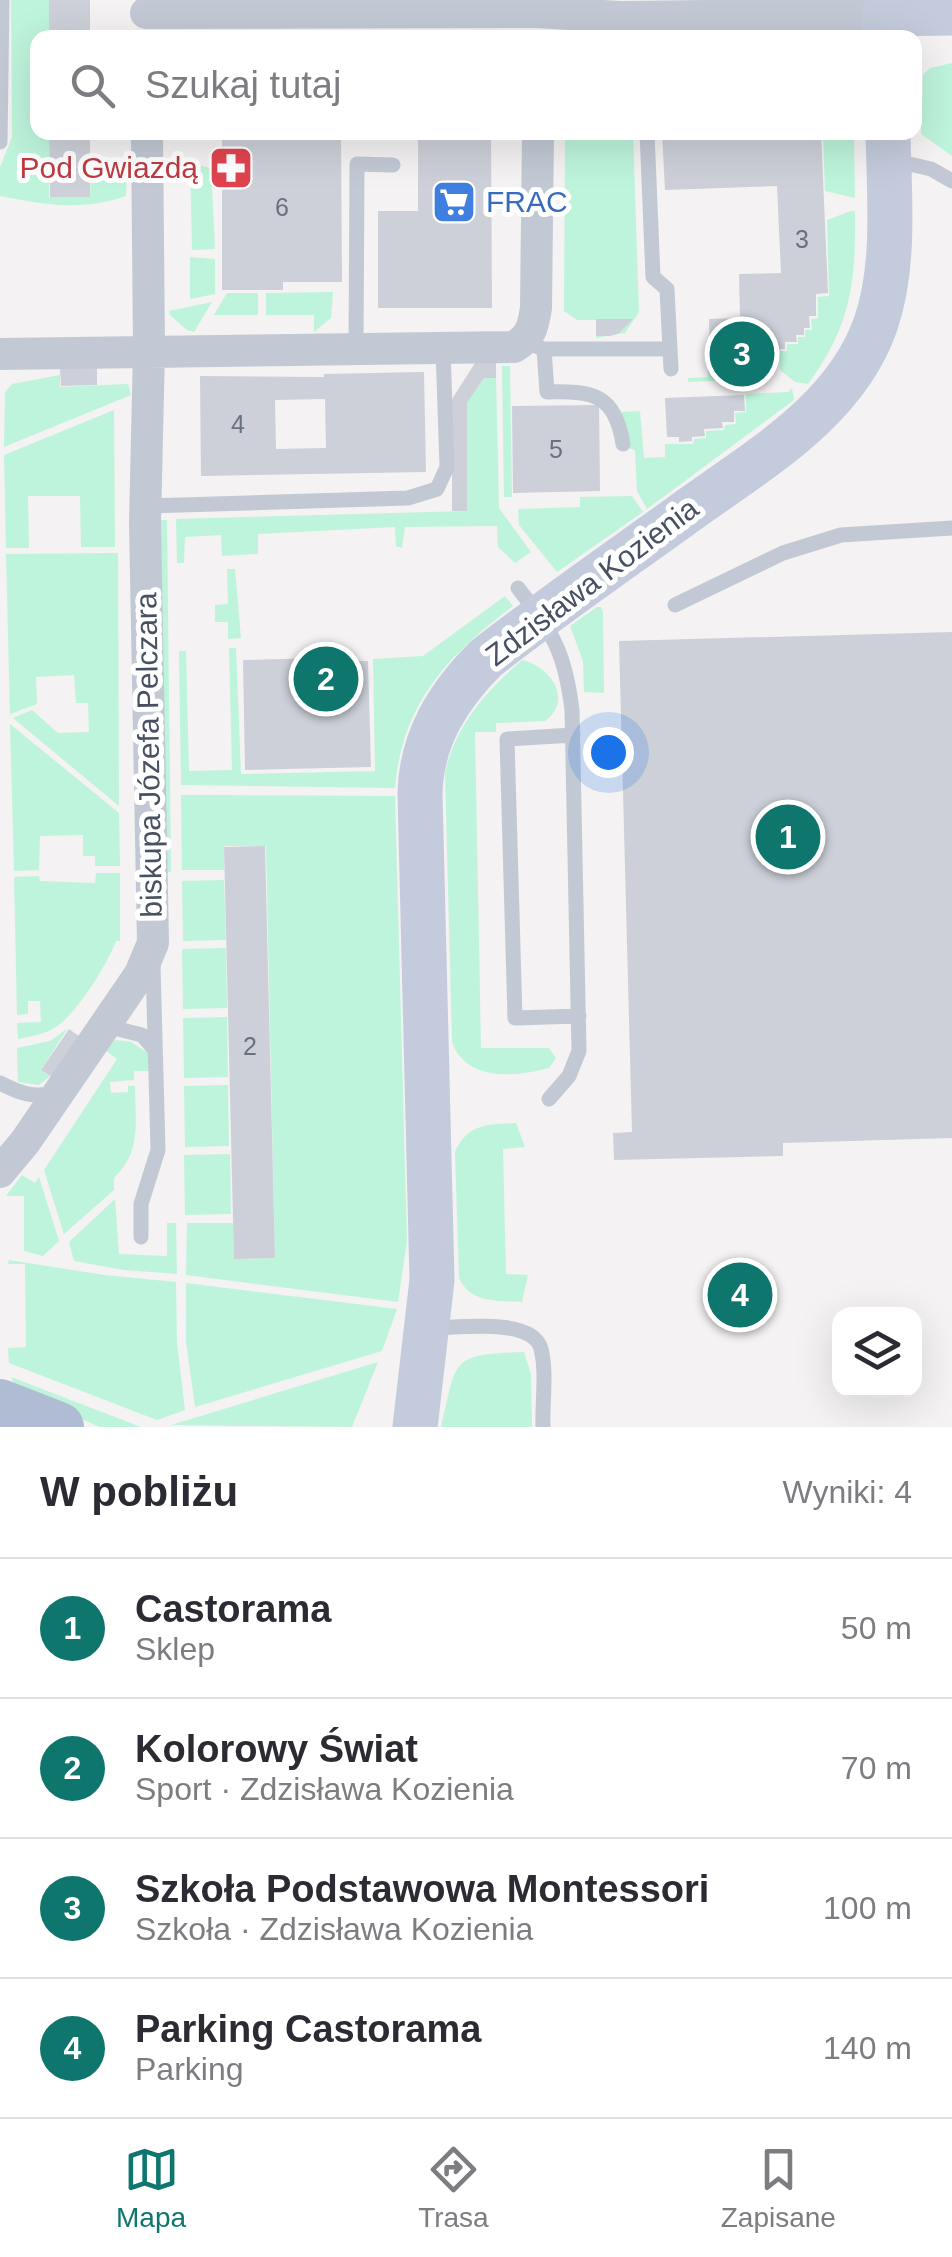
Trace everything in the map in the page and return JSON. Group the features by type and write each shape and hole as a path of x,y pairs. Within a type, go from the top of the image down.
{"main road":[{"path":"0,1404 58,1427"}],"street":[{"path":"146,17 356,6 546,16 643,27 884,26 952,13"},
{"name":"biskupa Józefa Pelczara","path":"0,1172 140,974 153,944 146,140"},
{"path":"0,354 535,345 532,330 536,308 538,140"},
{"name":"Zdzisława Kozienia","path":"414,1427 428,1328 432,1235 420,794 422,762 430,735 460,686 529,602 790,436 842,385 875,326 882,300 889,232 888,146"},
{"name":"Zdzisława Kozienia","path":"381,1427 428,1328"}],"lane":[{"path":"0,142 2,0"},
{"path":"646,140 653,276 666,289 671,369"},
{"path":"888,146 952,181"},
{"path":"356,349 357,164 393,165"},
{"path":"622,444 620,422 610,405 586,391 546,392 535,345 670,349"},
{"path":"147,506 408,498 437,489 447,466 443,349"},
{"path":"675,604 784,554 841,535 952,528"},
{"path":"529,602 562,652 573,735 580,1016 575,1064 549,1100"},
{"path":"573,735 507,739 515,1018 580,1016"},
{"path":"140,1236 140,1204 158,1150 153,944"},
{"path":"100,1032 110,1027 126,1029 142,1035 156,1050"},
{"path":"0,1083 42,1097 60,1091"},
{"path":"428,1328 512,1328 533,1336 541,1349 543,1427"}],"green space":[{"path":"11,0 49,0 49,30 30,30 30,140 49,140 49,197 90,197 91,173 127,172 126,196 95,204 64,205 0,196 0,167 12,137"},
{"path":"952,63 952,156 922,135 923,75 930,68"},
{"path":"565,140 633,140 639,312 625,333 596,338 596,320 577,320 564,311"},
{"path":"823,140 854,140 855,198 825,191"},
{"path":"190,163 211,168 215,249 192,250"},
{"path":"855,211 854,260 842,322 808,384 795,382 780,370 780,351 787,351 787,344 798,344 798,337 805,337 805,330 812,330 811,319 818,318 818,297 829,296 827,220"},
{"path":"190,257 215,259 215,294 190,299"},
{"path":"333,292 331,318 314,332 314,315 266,315 266,293"},
{"path":"227,293 258,293 258,315 214,315"},
{"path":"212,302 194,332 170,315 169,311"},
{"path":"763,364 764,379 688,382 688,378 708,377 708,366"},
{"path":"502,366 510,366 512,497 504,497"},
{"path":"60,375 60,387 128,384 131,395 4,447 5,392 12,384"},
{"path":"484,378 496,378 499,508 531,552 515,563 498,547 497,526 405,527 402,548 396,546 395,527 258,534 258,554 222,556 221,535 185,537 184,563 177,563 176,519 467,511 467,403"},
{"path":"792,388 794,400 647,509 637,491 635,450 629,448 621,412 640,411 644,458 665,457 665,444 693,444 694,439 706,438 706,431 724,430 725,425 736,424 735,413 746,412 746,394 788,392"},
{"path":"114,410 115,547 81,547 80,496 28,496 29,548 6,548 4,455"},
{"path":"632,496 643,512 557,572 519,525 518,509 580,507 580,497"},
{"path":"167,520 171,872 163,873 157,522"},
{"path":"118,553 119,806 13,718 32,710 58,733 89,732 88,703 76,703 74,675 36,677 37,704 10,714 6,554"},
{"path":"227,569 235,569 241,638 228,639 228,622 215,622 215,605 228,604"},
{"path":"505,596 513,606 449,663 418,706 399,758 395,788 181,785 179,651 186,651 189,771 232,770 229,648 236,648 241,774 375,771 373,659 423,656"},
{"path":"597,607 603,612 604,693 584,692 583,661 570,626"},
{"path":"522,660 549,676 558,703 545,721 496,723 496,732 475,732 481,1048 549,1048 556,1058 549,1068 507,1074 468,1064 452,1042 445,772 457,738 474,710"},
{"path":"10,724 119,813 120,866 95,866 95,856 83,856 83,835 40,836 39,870 14,871"},
{"path":"181,795 395,796 407,1241 398,1302 186,1275 187,1223 233,1223 234,1259 275,1258 266,846 224,846 224,870 182,870"},
{"path":"96,873 120,873 120,941 116,941 90,988 64,1020 47,1032 18,1039 17,1023 41,1022 40,1001 28,1001 28,1014 17,1015 14,877 95,883"},
{"path":"224,880 226,940 183,941 182,881"},
{"path":"226,948 227,1008 183,1009 182,949"},
{"path":"227,1017 228,1077 184,1078 183,1018"},
{"path":"67,1029 41,1070 50,1076 39,1085 18,1082 17,1048 50,1041"},
{"path":"115,1040 131,1042 148,1053 150,1071 134,1071 134,1080 110,1082 111,1093 128,1092 128,1086 135,1086 133,1147 114,1178 114,1190 64,1234 44,1170 117,1059 104,1049"},
{"path":"228,1085 229,1146 185,1147 184,1086"},
{"path":"516,1123 525,1147 503,1149 506,1274 528,1275 522,1302 478,1296 459,1278 455,1152 472,1131 488,1125"},
{"path":"230,1154 231,1214 185,1215 184,1155"},
{"path":"22,1175 35,1183 39,1177 59,1241 43,1256 24,1251 24,1196 6,1196"},
{"path":"115,1199 119,1254 167,1256 167,1223 176,1223 177,1274 74,1261 69,1242"},
{"path":"9,1260 176,1282 177,1343 185,1410 157,1420 9,1363 8,1348 26,1347 25,1264 8,1264"},
{"path":"186,1283 397,1309 382,1351 195,1407 186,1342"},
{"path":"524,1352 531,1374 532,1427 441,1427 461,1365 482,1355"},
{"path":"378,1362 352,1427 171,1425"},
{"path":"11,1377 141,1427 100,1427 18,1392"}],"building":[{"path":"49,0 90,0 90,30 49,30"},
{"path":"49,140 90,140 90,197 50,197"},
{"path":"222,140 341,140 342,282 283,282 283,290 222,290"},
{"path":"418,140 491,140 492,308 378,308 378,211 418,211"},
{"path":"662,140 821,140 828,293 816,294 816,316 809,316 810,328 804,328 804,335 796,335 797,342 785,342 785,349 764,349 764,362 710,364 709,319 740,318 739,274 781,273 777,186 665,190"},
{"path":"596,319 633,319 619,333 596,336"},
{"path":"475,363 496,363 496,378 484,378 467,403 467,511 452,511 452,399"},
{"path":"97,368 97,385 61,386 60,369"},
{"path":"424,372 426,472 201,476 200,376","holes":["325,399 326,448 276,449 275,400"]},
{"path":"744,395 745,411 734,411 734,422 722,422 723,428 704,429 705,436 692,437 692,441 679,442 679,437 667,437 665,398"},
{"path":"599,405 600,491 513,493 512,406"},
{"path":"952,632 952,1138 783,1143 783,1156 614,1160 613,1133 632,1132 619,641"},
{"path":"357,657 357,661 368,661 371,767 245,770 243,660"},
{"path":"265,846 275,1258 234,1259 224,847"},
{"path":"69,1029 79,1036 52,1077 41,1070"}],"place":[{"name":"Pod Gwiazdą","path":"231,168"},
{"name":"FRAC","path":"454,202"},
{"name":"Szkoła Podstawowa Montessori","path":"742,354"},
{"name":"Kolorowy Świat","path":"326,679"},
{"name":"Castorama","path":"788,837"},
{"name":"Parking Castorama","path":"740,1295"}]}
